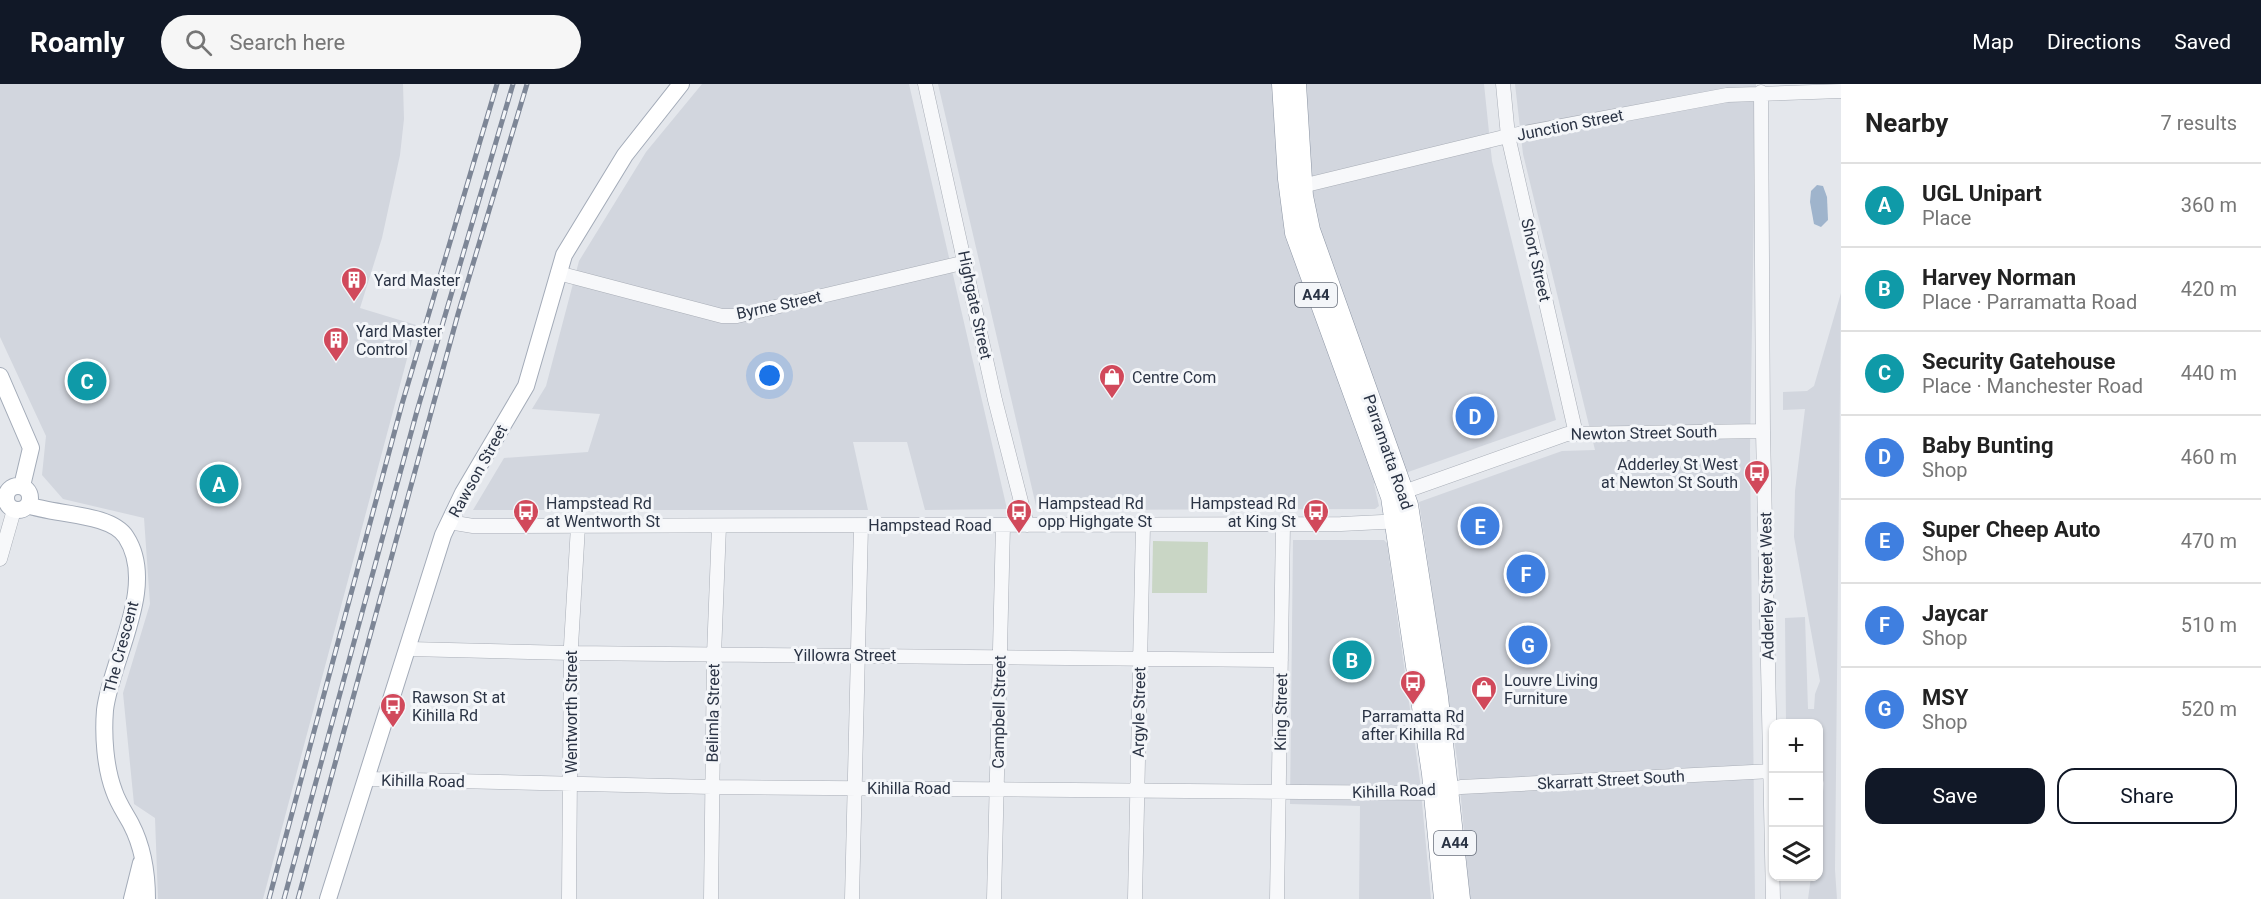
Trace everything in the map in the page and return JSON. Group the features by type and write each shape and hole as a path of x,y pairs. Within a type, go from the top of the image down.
{"highway":[{"name":"Parramatta Road","path":"1282,84 1290,208 1295,232 1397,494"},
{"name":"Parramatta Road","path":"1296,84 1302,186 1310,230 1397,494 1403,521 1460,899"},
{"name":"Parramatta Road","path":"1442,791 1444,899"}],"main road":[{"name":"Rawson Street","path":"331,895 449,522 526,386 564,255 625,155 681,84"},
{"path":"0,376 31,448 22,486 29,492 12,502"},
{"name":"The Crescent","path":"12,502 111,524 125,534 135,558 133,613 106,708 106,742 113,791 135,832 142,857"},
{"path":"132,899 142,857"},
{"path":"142,857 147,874 147,899"}],"street":[{"name":"Highgate Street","path":"925,84 995,400 1027,525"},
{"name":"Short Street","path":"1503,84 1508,136 1576,435"},
{"name":"Junction Street","path":"1302,186 1508,136 1727,96 1761,92 1841,91"},
{"name":"Adderley Street West","path":"1761,92 1763,431 1771,719"},
{"name":"Byrne Street","path":"558,273 722,316 737,316 966,262"},
{"name":"Newton Street South","path":"1397,494 1557,436 1763,431"},
{"path":"0,559 12,502"},
{"name":"Hampstead Road","path":"449,522 473,526 861,526 1283,524 1403,521"},
{"name":"King Street","path":"1277,899 1283,524"},
{"name":"Campbell Street","path":"994,899 1003,525"},
{"name":"Argyle Street","path":"1135,899 1143,525"},
{"name":"Wentworth Street","path":"569,899 571,653 578,526"},
{"name":"Belimla Street","path":"711,899 714,655 719,526"},
{"path":"852,899 861,526"},
{"name":"Yillowra Street","path":"409,649 714,655 1281,660"},
{"name":"Skarratt Street South","path":"1442,791 1769,771"},
{"name":"Adderley Street West","path":"1772,773 1773,899"},
{"name":"Kihilla Road","path":"367,779 712,787 998,788 1280,793 1442,791"}],"shaded area":[{"path":"0,84 403,84 404,119 400,155 382,238 360,308 416,325 263,899 158,899 155,818 134,804 123,693 150,604 144,518 63,499 42,475 46,436 0,337"},
{"path":"702,84 909,84 1007,509 925,510 907,442 853,442 868,510 473,510 504,458 588,452 600,414 532,409 546,386 579,261 646,152"},
{"path":"938,84 1484,84 1492,161 1556,420 1374,484 1379,506 1375,509 1037,510"},
{"path":"1515,84 1756,84 1750,450 1755,899 1470,899 1458,766 1419,502 1562,451 1595,450 1523,154"},
{"path":"1841,293 1835,870 1837,899 1808,899 1810,881 1823,881 1823,719 1786,719 1785,618 1805,617 1808,709 1814,709 1815,694 1820,681 1794,537 1795,491 1805,409 1783,410 1783,392 1807,391 1814,386"},
{"path":"1293,540 1384,540 1387,543 1420,781 1431,899 1359,899 1360,806 1290,804"}],"green space":[{"path":"1153,541 1208,542 1207,593 1152,593"}],"water":[{"path":"1817,185 1823,186 1827,197 1828,220 1821,227 1814,224 1810,202 1811,191"}],"railway":[{"path":"269,899 402,404 497,84"},
{"path":"284,899 417,411 513,84"},
{"path":"298,899 458,314 527,84"}],"place":[{"name":"Yard Master","path":"354,303"},
{"name":"Yard Master Control","path":"336,363"},
{"name":"Security Gatehouse","path":"87,381"},
{"name":"Centre Com","path":"1112,400"},
{"name":"Baby Bunting","path":"1475,416"},
{"name":"UGL Unipart","path":"219,484"},
{"name":"Adderley St West at Newton St South","path":"1757,496"},
{"name":"Super Cheep Auto","path":"1480,526"},
{"name":"Hampstead Rd at Wentworth St","path":"526,535"},
{"name":"Hampstead Rd opp Highgate St","path":"1019,535"},
{"name":"Hampstead Rd at King St","path":"1316,535"},
{"name":"Jaycar","path":"1526,574"},
{"name":"MSY","path":"1528,645"},
{"name":"Harvey Norman","path":"1352,660"},
{"name":"Parramatta Rd after Kihilla Rd","path":"1413,706"},
{"name":"Louvre Living Furniture","path":"1484,712"},
{"name":"Rawson St at Kihilla Rd","path":"393,729"}]}
